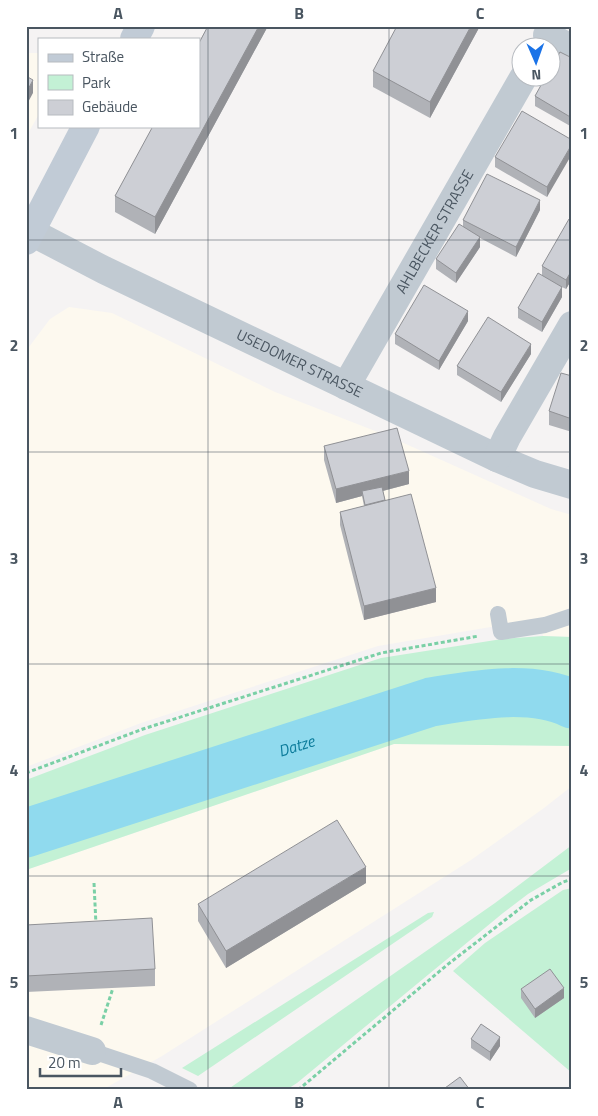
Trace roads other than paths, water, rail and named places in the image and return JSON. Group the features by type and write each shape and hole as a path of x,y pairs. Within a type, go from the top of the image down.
{"main road":[{"path":"135,38 141,26"},
{"path":"28,236 85,128"}],"street":[{"path":"547,36 572,49"},
{"name":"AHLBECKER STRASSE","path":"346,386 517,88"},
{"name":"USEDOMER STRASSE","path":"28,236 104,270 497,458 535,474 572,485"},
{"path":"497,458 507,437 572,325"},
{"path":"26,1030 92,1052"}],"lane":[{"path":"498,614 501,632 545,625 572,616"},
{"path":"92,1052 152,1071 190,1090"}],"waterway":[{"name":"Datze","path":"26,833 431,702 484,694 521,693 539,694 572,704"}]}
